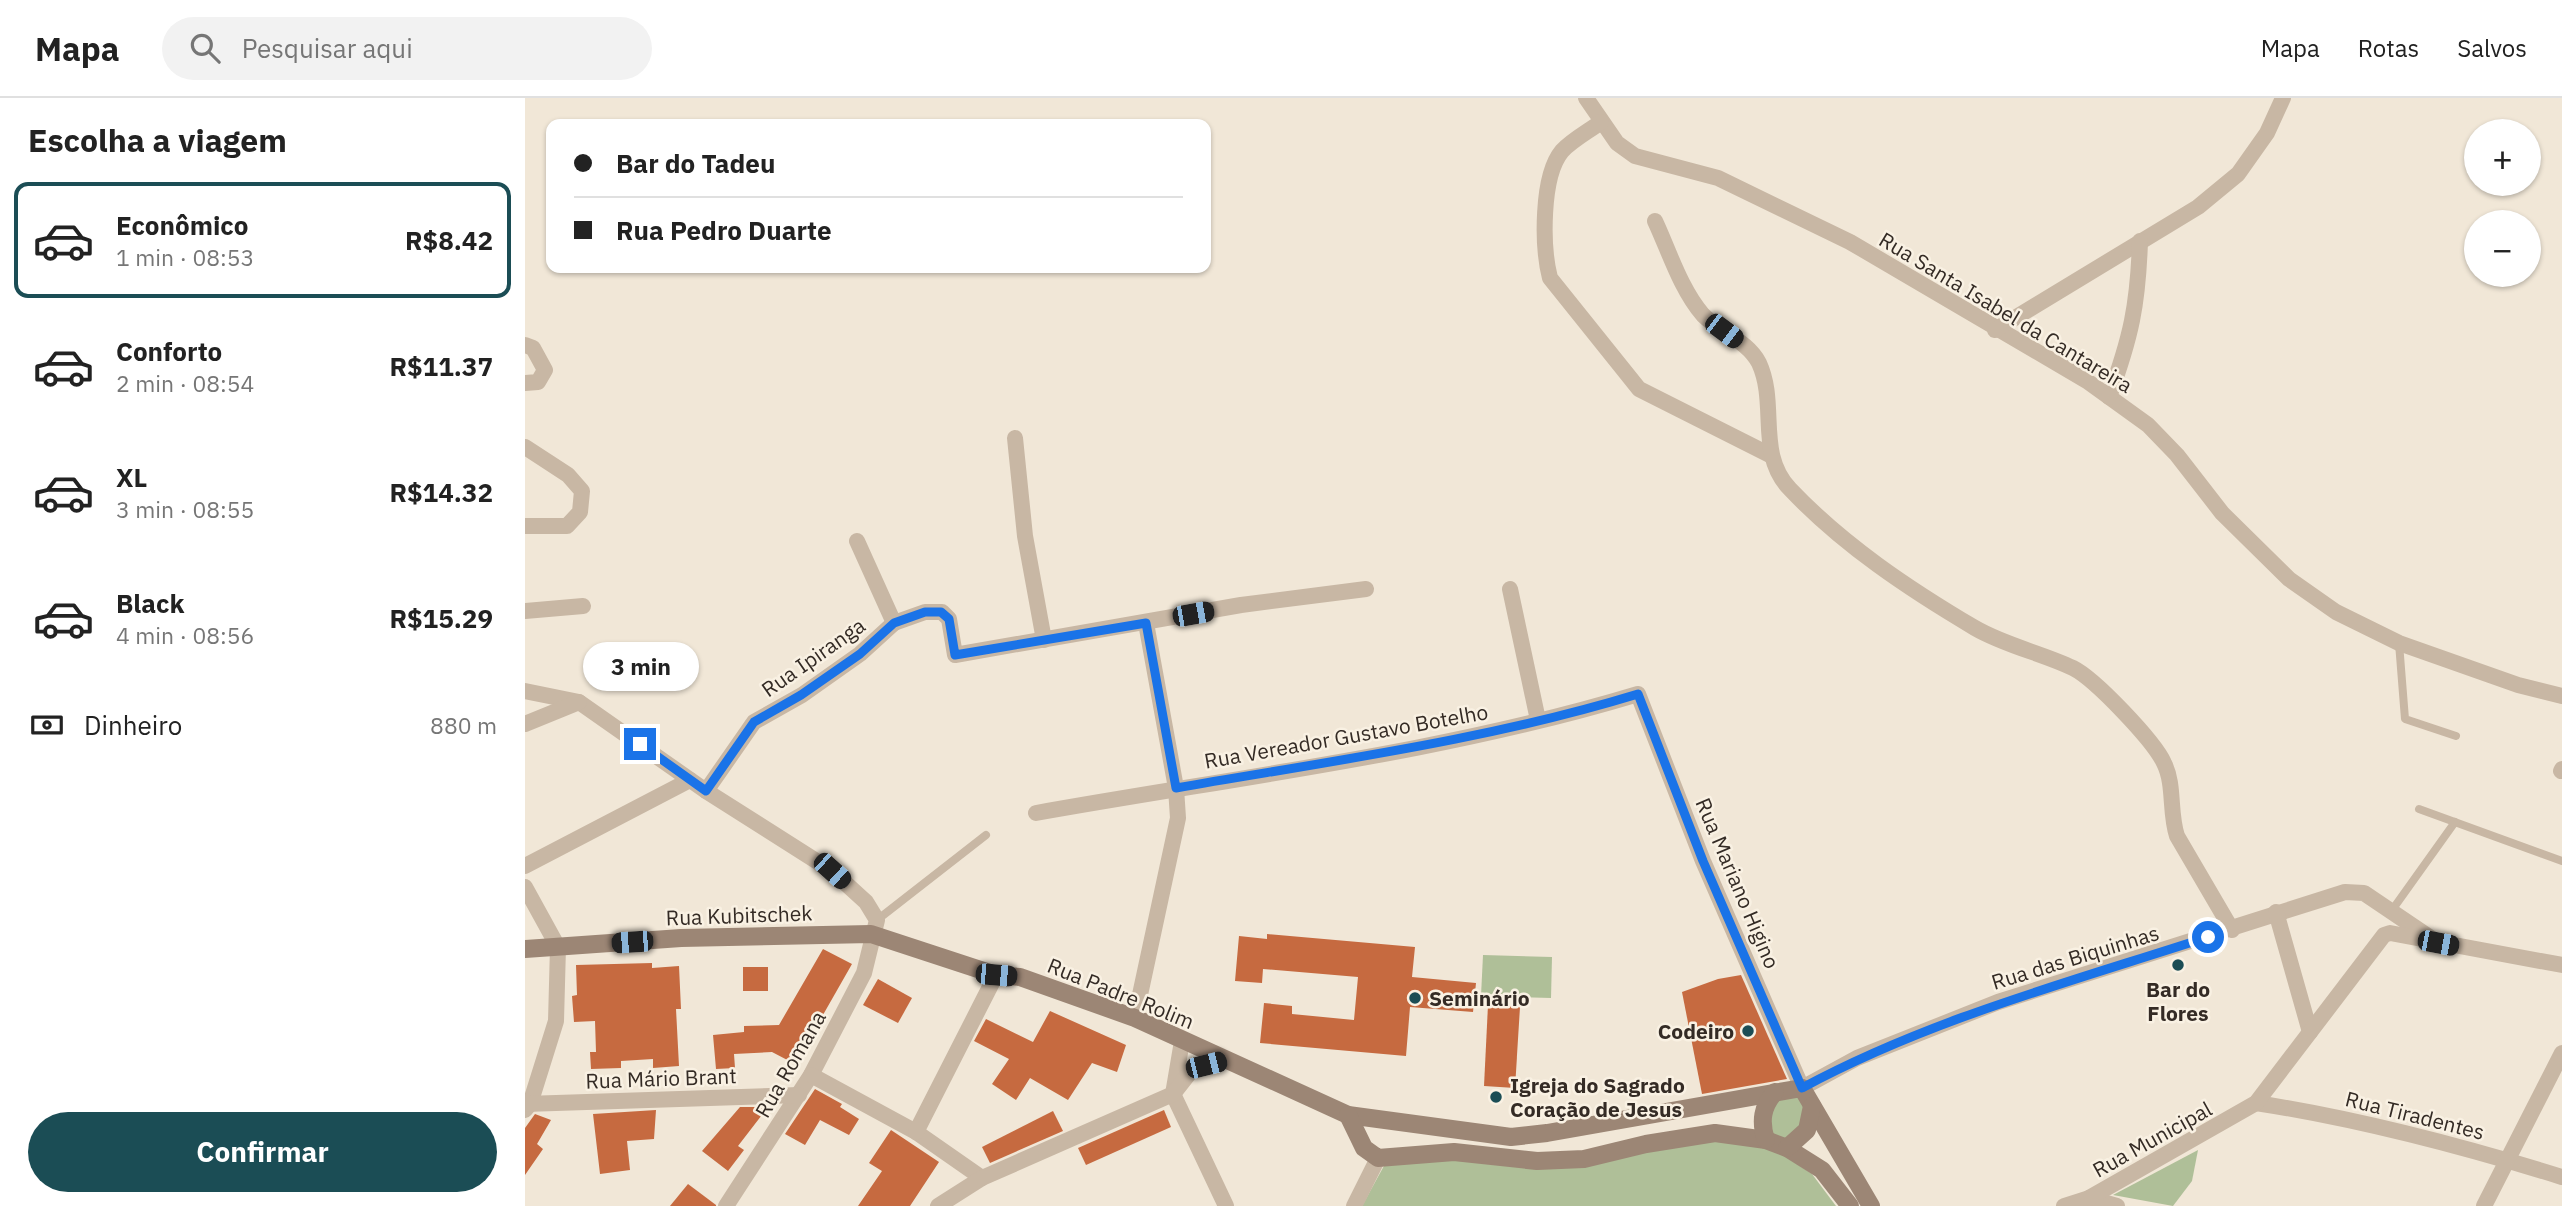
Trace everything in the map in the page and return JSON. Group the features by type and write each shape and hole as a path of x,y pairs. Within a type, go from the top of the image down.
{"street":[{"name":"Rua Santa Isabel da Cantareira","path":"1586,98 1617,143 1635,156 1718,178 1850,242 2109,397 2148,425 2177,455 2222,513 2289,579 2336,612 2399,643 2518,685 2562,696"},
{"path":"1995,330 2198,207 2238,174 2267,133 2283,98"},
{"path":"1601,122 1563,150 1553,165 1546,191 1546,265 1550,278 1639,389 1770,455"},
{"path":"1655,221 1689,293 1704,315 1745,346 1758,362 1765,384 1770,455 1787,487 1844,540 1979,630 2076,670 2113,703 2156,748 2166,766 2171,819 2177,836 2232,930"},
{"path":"2109,397 2130,341 2138,296 2140,241"},
{"path":"525,345 533,348 545,370 538,382 525,383"},
{"path":"1015,438 1025,536 1044,640"},
{"path":"525,447 568,475 582,491 580,512 567,526 525,526"},
{"path":"857,541 894,623 925,612 941,612 949,619 955,655 1241,605 1366,589"},
{"path":"1510,589 1538,720"},
{"path":"525,611 583,606"},
{"name":"Rua Ipiranga","path":"706,791 754,722 801,695 860,654 894,623"},
{"path":"1135,1018 1178,818 1176,788 1146,623"},
{"path":"525,691 579,702 706,791 832,871 866,902 874,927"},
{"name":"Rua Vereador Gustavo Botelho","path":"1036,813 1429,744 1563,717 1638,694"},
{"name":"Rua Mariano Higino","path":"1638,694 1703,861 1802,1088"},
{"path":"525,724 579,702"},
{"path":"525,866 690,780"},
{"path":"525,887 558,947 556,1021 527,1106"},
{"name":"Rua das Biquinhas","path":"1802,1088 1857,1058 1998,1002 2345,892 2364,893 2438,943"},
{"path":"2276,912 2310,1032"},
{"name":"Rua Padre Rolim","path":"874,927 996,975 1020,977 1135,1018 1347,1115 1511,1137 1775,1092"},
{"name":"Rua Kubitschek","path":"525,949 874,927"},
{"name":"Rua Romana","path":"726,1206 811,1075 864,973 874,927"},
{"path":"2256,1103 2381,937 2390,933 2562,965"},
{"path":"916,1132 996,975"},
{"path":"1182,1041 1173,1094 1226,1206"},
{"path":"2484,1206 2562,1053"},
{"path":"938,1206 982,1178 1173,1094 1191,1071 1224,1061"},
{"path":"811,1075 916,1132 982,1178"},
{"path":"1766,1140 1762,1127 1766,1102 1775,1092 1802,1088 1871,1206"},
{"name":"Rua Mário Brant","path":"527,1106 799,1095"},
{"name":"Rua Tiradentes","path":"2256,1103 2316,1112 2507,1160 2562,1178"},
{"name":"Rua Municipal","path":"2064,1206 2089,1198 2256,1103"},
{"path":"1787,1148 1807,1130 1812,1107"},
{"path":"1347,1115 1364,1148 1382,1157 1454,1152 1537,1161 1584,1158 1646,1144 1715,1133 1766,1140 1787,1148 1822,1170 1850,1206"},
{"path":"1354,1206 1382,1157 1395,1141 1395,1131 1390,1122"},
{"path":"2089,1198 2117,1206"}],"lane":[{"path":"2399,643 2405,719 2456,736"},
{"path":"2419,809 2562,861"},
{"path":"2391,912 2455,822"},
{"path":"874,927 986,835"}],"green space":[{"path":"1483,955 1552,957 1551,998 1481,996"},
{"path":"1801,1092 1809,1118 1787,1143 1770,1137 1768,1107 1776,1096"},
{"path":"1714,1139 1775,1149 1812,1174 1836,1206 1362,1206 1385,1164 1441,1158 1526,1168"},
{"path":"2198,1150 2192,1181 2173,1206 2113,1195"}],"building":[{"name":"Seminário","path":"1267,934 1415,947 1412,977 1476,983 1473,1012 1410,1007 1406,1056 1260,1043 1264,1003 1292,1006 1292,1014 1354,1020 1358,977 1263,969 1262,983 1235,981 1239,936 1267,939"},
{"path":"823,949 852,964 795,1064 772,1052 734,1054 735,1068 716,1069 713,1035 744,1032 744,1026 779,1025"},
{"path":"652,963 652,968 679,966 681,1009 676,1009 679,1066 653,1068 653,1059 621,1061 621,1068 591,1069 590,1052 596,1052 595,1021 574,1022 572,996 577,995 576,965"},
{"path":"743,967 768,967 768,991 743,991"},
{"path":"1741,975 1787,1079 1702,1094 1682,992 1718,979"},
{"path":"878,979 912,998 898,1023 863,1005"},
{"path":"1488,1005 1520,1007 1515,1088 1484,1086"},
{"path":"1050,1011 1126,1045 1117,1072 1092,1063 1068,1100 1030,1078 1016,1100 992,1084 1009,1059 974,1041 986,1019 1033,1042"},
{"path":"815,1089 842,1104 840,1107 859,1119 849,1135 820,1120 805,1145 785,1134"},
{"path":"740,1107 760,1107 765,1111 738,1146 744,1150 728,1171 702,1151"},
{"path":"656,1110 654,1139 627,1141 630,1170 600,1174 593,1114"},
{"path":"1164,1110 1171,1127 1086,1165 1078,1148"},
{"path":"1053,1111 1063,1131 990,1163 982,1147"},
{"path":"535,1114 551,1120 537,1144 543,1149 525,1175 525,1128"},
{"path":"891,1130 939,1162 910,1206 858,1206 882,1171 869,1163"},
{"path":"688,1184 716,1205 716,1206 670,1206"}],"place":[{"name":"Bar do Flores","path":"2178,965"},
{"name":"Seminário","path":"1415,998"},
{"name":"Codeiro","path":"1748,1031"},
{"name":"Igreja do Sagrado Coração de Jesus","path":"1496,1097"}],"route":[{"path":"640,744 706,791 754,722 801,695 860,654 894,623 925,612 941,612 949,619 955,655 1146,623 1176,788 1429,744 1563,717 1638,694 1703,861 1802,1088 1857,1058 1998,1002 2208,937"}]}
